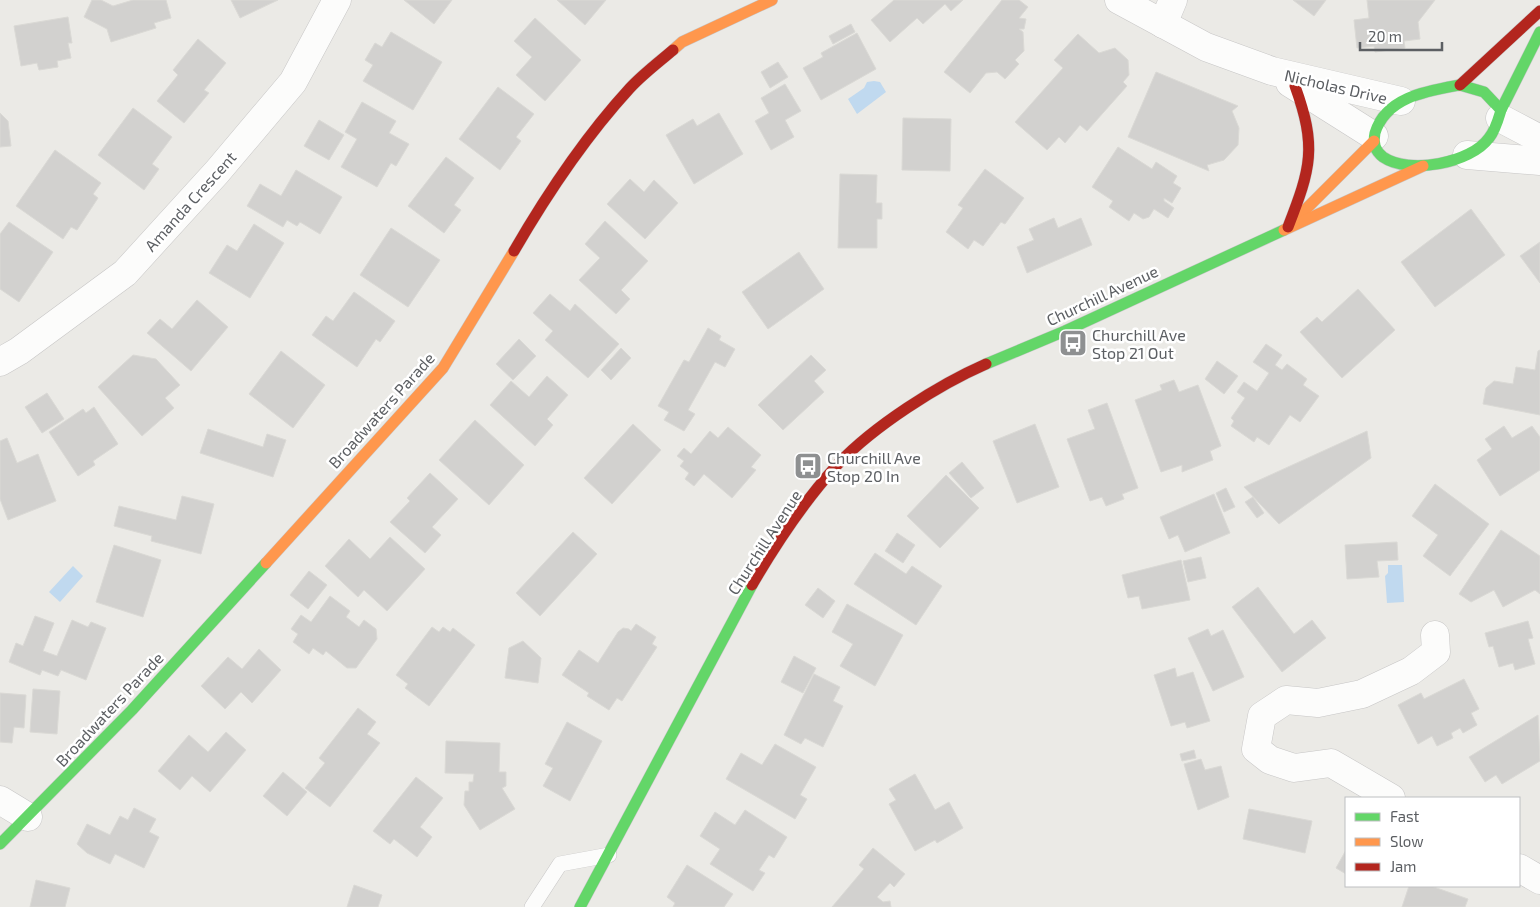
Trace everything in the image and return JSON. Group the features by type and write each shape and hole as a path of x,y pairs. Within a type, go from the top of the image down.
{"street":[{"name":"Amanda Crescent","path":"0,362 20,351 125,273 217,172 293,82 337,0"},
{"name":"Broadwaters Parade","path":"0,844 132,710 443,368 479,311 535,214 593,132 631,87 682,42 772,0"},
{"name":"Nicholas Drive","path":"1118,0 1206,47 1272,71 1401,101"},
{"path":"1163,24 1174,0"},
{"path":"1460,85 1540,11"},
{"path":"1540,32 1500,114 1493,134 1467,155 1440,164 1423,166 1406,164 1383,157 1377,152 1374,138 1382,116 1401,101 1428,90 1460,85 1481,90 1493,99 1500,114 1540,139"},
{"name":"Nicholas Drive","path":"1272,71 1374,138"},
{"path":"1288,226 1307,179 1311,160 1309,126 1295,86"},
{"name":"Churchill Avenue","path":"1288,226 1374,138"},
{"path":"1467,155 1540,161"},
{"name":"Churchill Avenue","path":"580,907 753,583 797,514 839,463 890,420 956,377 1065,331 1288,226 1423,166"},
{"path":"1389,797 1331,763 1294,768 1270,760 1256,749 1262,716 1286,700 1318,703 1362,694 1411,671 1436,652 1434,635"},
{"path":"0,800 28,817"},
{"path":"1520,869 1540,880"}],"lane":[{"path":"532,907 560,864 609,855"}],"water":[{"path":"867,82 880,82 886,92 857,114 848,99 864,88"},
{"path":"1388,565 1402,565 1404,602 1387,603 1385,576 1388,573"},
{"path":"73,566 83,576 60,602 49,592"}],"building":[{"path":"92,0 101,0 113,6 133,0 166,0 171,18 154,23 156,28 111,42 107,29 84,17"},
{"path":"231,0 278,0 240,18"},
{"path":"404,0 452,0 434,24"},
{"path":"557,0 606,0 585,25"},
{"path":"894,0 963,0 951,11 945,4 923,24 917,18 890,42 871,20"},
{"path":"1002,0 1019,0 1028,7 1019,18 1026,19 1024,29 1019,29 1023,32 1024,51 1015,60 1019,64 1005,79 997,72 986,73 970,93 944,72"},
{"path":"1293,0 1326,0 1314,16"},
{"path":"1367,0 1435,0 1418,22 1420,39 1404,41 1405,48 1375,52 1374,46 1357,48 1354,20 1369,18"},
{"path":"68,17 72,43 68,43 71,58 57,61 58,67 39,70 37,63 21,66 14,26"},
{"path":"535,18 581,60 545,101 516,75 532,57 514,41"},
{"path":"851,24 855,32 833,44 829,36"},
{"path":"391,32 442,62 413,110 363,81 373,65 365,60 375,43 382,47"},
{"path":"857,33 876,69 821,100 803,68 823,57 821,53"},
{"path":"1078,34 1099,53 1115,48 1128,60 1129,75 1123,82 1127,86 1087,131 1080,125 1065,143 1059,137 1047,150 1015,122 1063,68 1054,60"},
{"path":"198,39 226,63 204,90 209,93 184,123 157,101 178,75 173,70"},
{"path":"778,62 788,77 770,88 761,72"},
{"path":"1156,72 1238,106 1232,111 1239,128 1238,145 1224,160 1207,165 1209,171 1128,137"},
{"path":"785,84 801,111 785,120 794,137 771,150 755,121 769,113 761,98"},
{"path":"498,87 534,114 516,137 521,141 500,170 459,139"},
{"path":"362,102 396,121 389,133 409,144 396,166 391,163 377,187 341,167 357,139 345,132"},
{"path":"133,108 172,137 152,164 159,169 144,190 98,155"},
{"path":"0,113 8,121 11,146 0,147"},
{"path":"719,113 743,154 694,184 666,135 693,119 697,126"},
{"path":"903,118 951,119 950,171 902,170"},
{"path":"319,120 344,135 329,160 304,146"},
{"path":"1118,147 1152,169 1156,162 1177,176 1173,183 1181,188 1172,203 1164,198 1164,201 1174,208 1168,218 1154,209 1149,217 1143,219 1134,213 1129,221 1109,207 1113,201 1092,187"},
{"path":"55,150 101,183 93,194 98,198 77,230 71,227 63,239 16,206"},
{"path":"446,157 474,178 454,205 461,210 444,233 408,206"},
{"path":"985,169 1024,198 1005,224 1001,222 983,246 974,240 968,249 946,232 963,208 958,205"},
{"path":"296,170 342,197 320,234 300,222 297,226 287,220 283,227 247,206 260,184 281,196"},
{"path":"840,174 877,175 876,203 882,203 882,219 877,219 877,248 838,248"},
{"path":"630,179 644,192 654,180 678,203 645,239 607,204"},
{"path":"1471,209 1505,255 1435,307 1401,262"},
{"path":"1054,218 1058,228 1081,218 1092,245 1027,273 1017,247 1034,240 1029,229"},
{"path":"605,221 648,261 621,290 630,299 616,314 579,280 600,258 585,244"},
{"path":"9,222 53,252 19,302 0,289 0,234"},
{"path":"254,224 284,243 250,298 209,273 227,245 237,251"},
{"path":"391,228 440,260 408,307 360,275"},
{"path":"1540,242 1540,283 1520,256"},
{"path":"799,252 824,289 768,329 742,292"},
{"path":"1358,289 1395,330 1342,378 1300,332 1317,317 1322,322"},
{"path":"354,292 395,321 380,342 376,339 357,367 312,335 326,316 333,321"},
{"path":"550,294 570,311 575,304 619,344 588,378 545,340 553,331 533,313"},
{"path":"197,300 228,327 191,371 147,333 160,319 172,329"},
{"path":"708,328 721,336 719,340 735,349 725,367 715,362 688,410 695,414 684,431 664,420 669,412 658,406 684,360 689,362"},
{"path":"519,339 536,356 513,380 496,364"},
{"path":"1266,344 1282,355 1275,365 1282,370 1287,364 1307,379 1303,385 1319,396 1300,422 1290,415 1269,445 1257,437 1254,442 1231,426 1234,421 1231,418 1245,398 1237,392 1244,382 1257,391 1269,373 1253,362"},
{"path":"621,348 631,358 611,380 601,370"},
{"path":"1540,350 1540,415 1483,404 1486,388 1494,381 1513,384 1516,367 1535,370 1538,351"},
{"path":"281,351 325,385 293,428 249,394"},
{"path":"133,355 156,359 180,385 165,398 174,408 142,436 98,387"},
{"path":"811,355 826,370 814,381 824,392 783,430 758,405"},
{"path":"1217,361 1238,376 1224,394 1205,379"},
{"path":"547,376 568,395 547,419 553,425 535,446 490,405 511,381 529,397"},
{"path":"1174,380 1179,392 1198,385 1221,446 1210,451 1213,460 1182,472 1182,465 1161,472 1135,400 1162,390 1160,385"},
{"path":"47,393 64,419 42,433 25,407"},
{"path":"1107,403 1138,488 1122,494 1124,499 1106,506 1102,497 1090,501 1067,439 1095,429 1088,410"},
{"path":"94,407 118,444 93,461 95,465 78,476 49,432 83,409 86,413"},
{"path":"475,420 524,465 489,505 439,460"},
{"path":"633,424 661,450 612,504 584,478"},
{"path":"1035,424 1059,487 1017,503 993,441"},
{"path":"1504,426 1512,438 1532,426 1540,437 1540,470 1500,496 1477,460 1492,449 1485,439"},
{"path":"728,427 761,455 751,467 756,470 732,498 704,474 694,486 685,479 689,473 680,466 684,461 677,456 684,448 691,454 710,431 718,438"},
{"path":"208,429 263,447 267,434 286,440 273,477 200,453"},
{"path":"1367,431 1371,458 1279,524 1244,487"},
{"path":"7,438 17,463 38,454 56,501 8,520 0,499 0,441"},
{"path":"962,462 984,488 971,498 949,473"},
{"path":"430,473 458,499 432,527 441,535 425,553 390,522 410,501 407,498"},
{"path":"946,475 979,508 940,548 907,516"},
{"path":"1435,484 1489,524 1450,576 1423,556 1438,535 1412,516"},
{"path":"1226,488 1235,507 1224,512 1216,493"},
{"path":"1214,494 1230,533 1185,552 1178,535 1169,539 1160,517"},
{"path":"182,496 214,504 201,554 151,541 152,536 114,526 119,506 176,520"},
{"path":"1253,497 1264,513 1257,518 1245,502"},
{"path":"1501,530 1540,556 1540,594 1535,590 1503,607 1494,590 1471,602 1459,594"},
{"path":"573,532 597,554 540,616 516,593"},
{"path":"897,533 915,545 903,563 885,551"},
{"path":"390,537 425,569 387,611 364,590 358,597 325,566 349,539 370,559"},
{"path":"1397,542 1398,560 1377,561 1379,577 1347,579 1345,545"},
{"path":"114,545 161,560 143,617 96,602"},
{"path":"875,553 906,574 912,566 942,586 916,625 854,584"},
{"path":"1201,557 1206,578 1188,582 1183,561"},
{"path":"1181,560 1190,600 1142,609 1139,596 1128,598 1122,575"},
{"path":"309,571 327,585 308,609 290,595"},
{"path":"1258,587 1294,634 1312,620 1326,638 1282,672 1232,607"},
{"path":"818,588 835,601 823,618 805,605"},
{"path":"330,596 350,611 346,617 359,627 364,620 376,629 377,639 356,668 347,668 326,651 323,655 313,648 309,654 293,642 298,634 291,629 301,615 311,622"},
{"path":"847,604 903,635 875,686 840,666 853,644 832,632"},
{"path":"35,616 54,623 43,651 57,656 72,620 88,627 91,622 106,628 86,680 61,670 58,676 42,670 40,675 9,662 16,643 23,646"},
{"path":"1528,621 1533,638 1528,639 1535,664 1515,670 1513,663 1499,667 1493,646 1489,647 1485,633"},
{"path":"636,624 656,637 652,644 657,647 622,701 617,698 609,710 587,696 589,693 562,675 579,650 598,663 618,632 623,628 631,631"},
{"path":"432,627 439,632 443,627 450,632 453,628 475,645 429,706 405,688 408,684 396,675"},
{"path":"1208,629 1211,636 1223,630 1244,677 1213,691 1188,638"},
{"path":"523,641 541,658 538,683 505,678 509,648"},
{"path":"259,649 281,670 252,703 241,692 225,709 201,686 228,657 242,669"},
{"path":"794,656 816,668 803,693 781,682"},
{"path":"1175,668 1177,677 1193,672 1210,721 1187,728 1185,722 1171,726 1154,675"},
{"path":"814,674 840,687 833,701 843,706 823,747 805,738 801,744 784,735"},
{"path":"1464,679 1479,709 1471,713 1477,725 1463,733 1460,728 1451,733 1453,738 1437,746 1432,736 1418,744 1398,705 1421,693 1424,699"},
{"path":"33,689 60,691 57,734 30,732"},
{"path":"0,693 26,695 24,728 14,727 12,743 0,742"},
{"path":"358,708 376,722 367,734 380,743 330,807 305,788 325,763 319,758"},
{"path":"1538,715 1540,761 1502,784 1496,775 1485,782 1469,757"},
{"path":"567,722 602,741 570,801 543,786 553,768 545,764"},
{"path":"226,732 246,750 210,792 192,776 180,790 158,771 189,735 208,752"},
{"path":"446,741 500,743 499,772 506,772 506,786 502,788 515,809 480,830 464,805 465,791 469,791 469,782 473,782 474,774 445,773"},
{"path":"775,744 816,767 800,795 807,799 795,819 726,779 741,753 762,765"},
{"path":"1194,750 1196,758 1182,761 1180,754"},
{"path":"1201,759 1205,770 1221,766 1229,797 1198,810 1184,764"},
{"path":"283,772 307,792 287,816 263,796"},
{"path":"915,774 935,810 949,802 963,828 937,843 935,840 915,851 889,804 896,800 889,789"},
{"path":"416,777 443,798 420,827 432,837 417,857 394,839 390,844 373,831"},
{"path":"134,808 156,819 149,832 159,837 144,868 115,854 110,864 87,853 77,844 87,824 110,835 120,816 128,820"},
{"path":"1249,809 1312,821 1305,853 1243,839"},
{"path":"745,810 787,837 774,858 769,855 759,870 765,873 753,891 710,864 720,849 700,836 715,812 735,825"},
{"path":"873,848 905,874 894,887 890,883 877,897 883,902 890,901 891,907 832,907 864,869 859,865"},
{"path":"1345,852 1345,873 1336,868"},
{"path":"687,865 733,894 724,907 673,907 675,903 667,897"},
{"path":"36,880 70,888 65,907 30,907"},
{"path":"354,885 382,895 378,907 347,907"},
{"path":"1409,887 1434,887 1468,899 1465,907 1402,907"}],"traffic: fast":[{"path":"1501,110 1540,32"},
{"path":"1460,85 1484,92 1501,110 1493,131 1480,147 1454,160 1439,164 1408,165 1394,162 1380,155 1375,146 1375,133 1380,121 1388,111 1409,98 1422,93 1460,85"},
{"path":"986,364 1065,331 1284,230"},
{"path":"0,844 132,710 266,563"},
{"path":"580,907 752,585"}],"traffic: slow":[{"path":"673,50 682,42 772,0"},
{"path":"1300,215 1374,141"},
{"path":"1284,230 1423,166"},
{"path":"266,563 443,368 514,251"}],"traffic: jam":[{"path":"1460,85 1540,11"},
{"path":"514,251 553,187 582,146 635,83 673,50"},
{"path":"1288,227 1306,173 1309,142 1302,107 1295,86"},
{"path":"752,585 781,537 838,464 888,421 948,383 986,364"}],"place":[{"name":"Churchill Ave Stop 21 Out","path":"1073,343"},
{"name":"Churchill Ave Stop 20 In","path":"808,466"}]}
